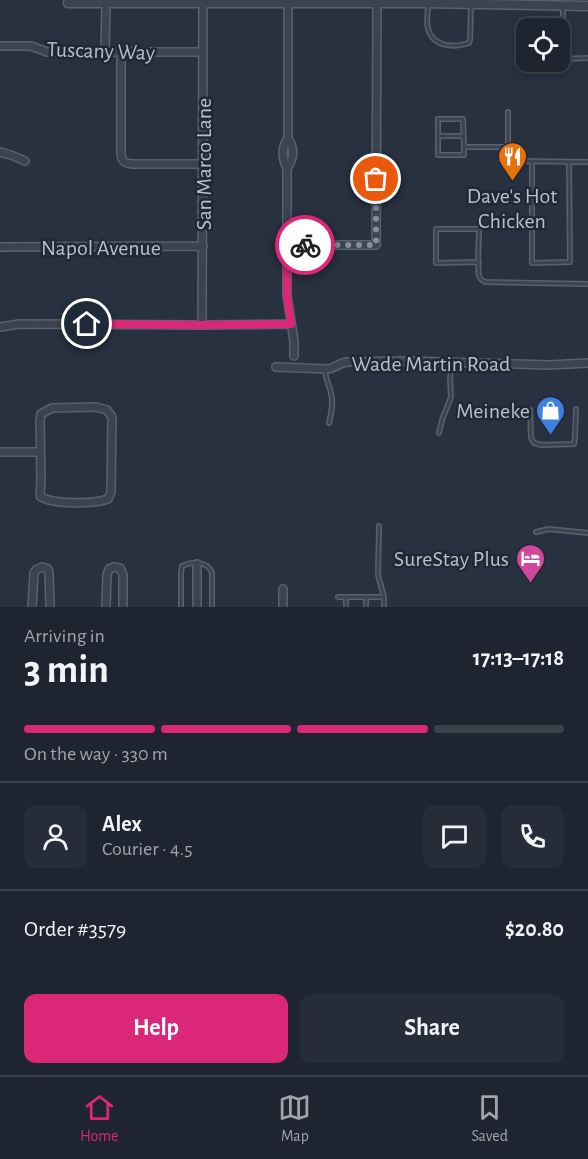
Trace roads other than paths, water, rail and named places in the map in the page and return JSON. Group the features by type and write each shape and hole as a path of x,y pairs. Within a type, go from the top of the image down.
{"street":[{"path":"68,2 303,2 588,6"},
{"path":"105,52 106,3"},
{"name":"San Marco Lane","path":"202,325 203,3"},
{"path":"288,3 288,138 283,145 283,161 287,169 287,295 294,356"},
{"path":"287,245 376,245 377,3"},
{"name":"Tuscany Way","path":"0,46 31,46 47,52 203,52"},
{"path":"121,52 122,160 132,165 202,164"},
{"path":"0,152 25,161"},
{"name":"Napol Avenue","path":"0,247 203,246"},
{"path":"0,327 19,324 291,324"},
{"name":"Wade Martin Road","path":"276,367 332,368 347,362 408,361 588,363"},
{"path":"96,407 107,410 112,417 111,492 108,499 100,502 45,500 40,496 40,452 41,414 47,410 96,407"},
{"path":"0,452 40,452"},
{"path":"197,564 197,607"},
{"path":"32,607 34,573 42,567 48,569 49,572 50,607"},
{"path":"106,607 107,575 109,569 114,567 120,568 123,575 123,607"},
{"path":"283,589 283,607"}],"lane":[{"path":"428,4 428,31 438,43 444,46 469,43 471,5"},
{"path":"563,6 563,59 588,58"},
{"path":"507,112 508,149"},
{"path":"438,119 463,119 464,154 438,154 438,136 438,119"},
{"path":"438,136 464,136"},
{"path":"464,147 508,149 517,161 588,162"},
{"path":"532,162 532,263 570,262 569,162"},
{"path":"479,262 436,263 436,229 479,229 479,262 479,274 480,279 485,282 588,284"},
{"path":"439,433 451,396 452,363"},
{"path":"325,368 326,379 332,394 329,423"},
{"path":"530,410 531,438 534,443 542,445 574,444 576,409"},
{"path":"379,526 378,575 384,597 384,607"},
{"path":"536,532 549,530 588,533"},
{"path":"181,607 182,566 197,564 207,565 212,573 212,607"},
{"path":"338,597 384,597"},
{"path":"346,597 346,607"},
{"path":"366,597 366,607"}],"place":[{"name":"Dave's Hot Chicken","path":"512,182"},
{"name":"Meineke","path":"551,436"},
{"name":"SureStay Plus","path":"530,584"}]}
